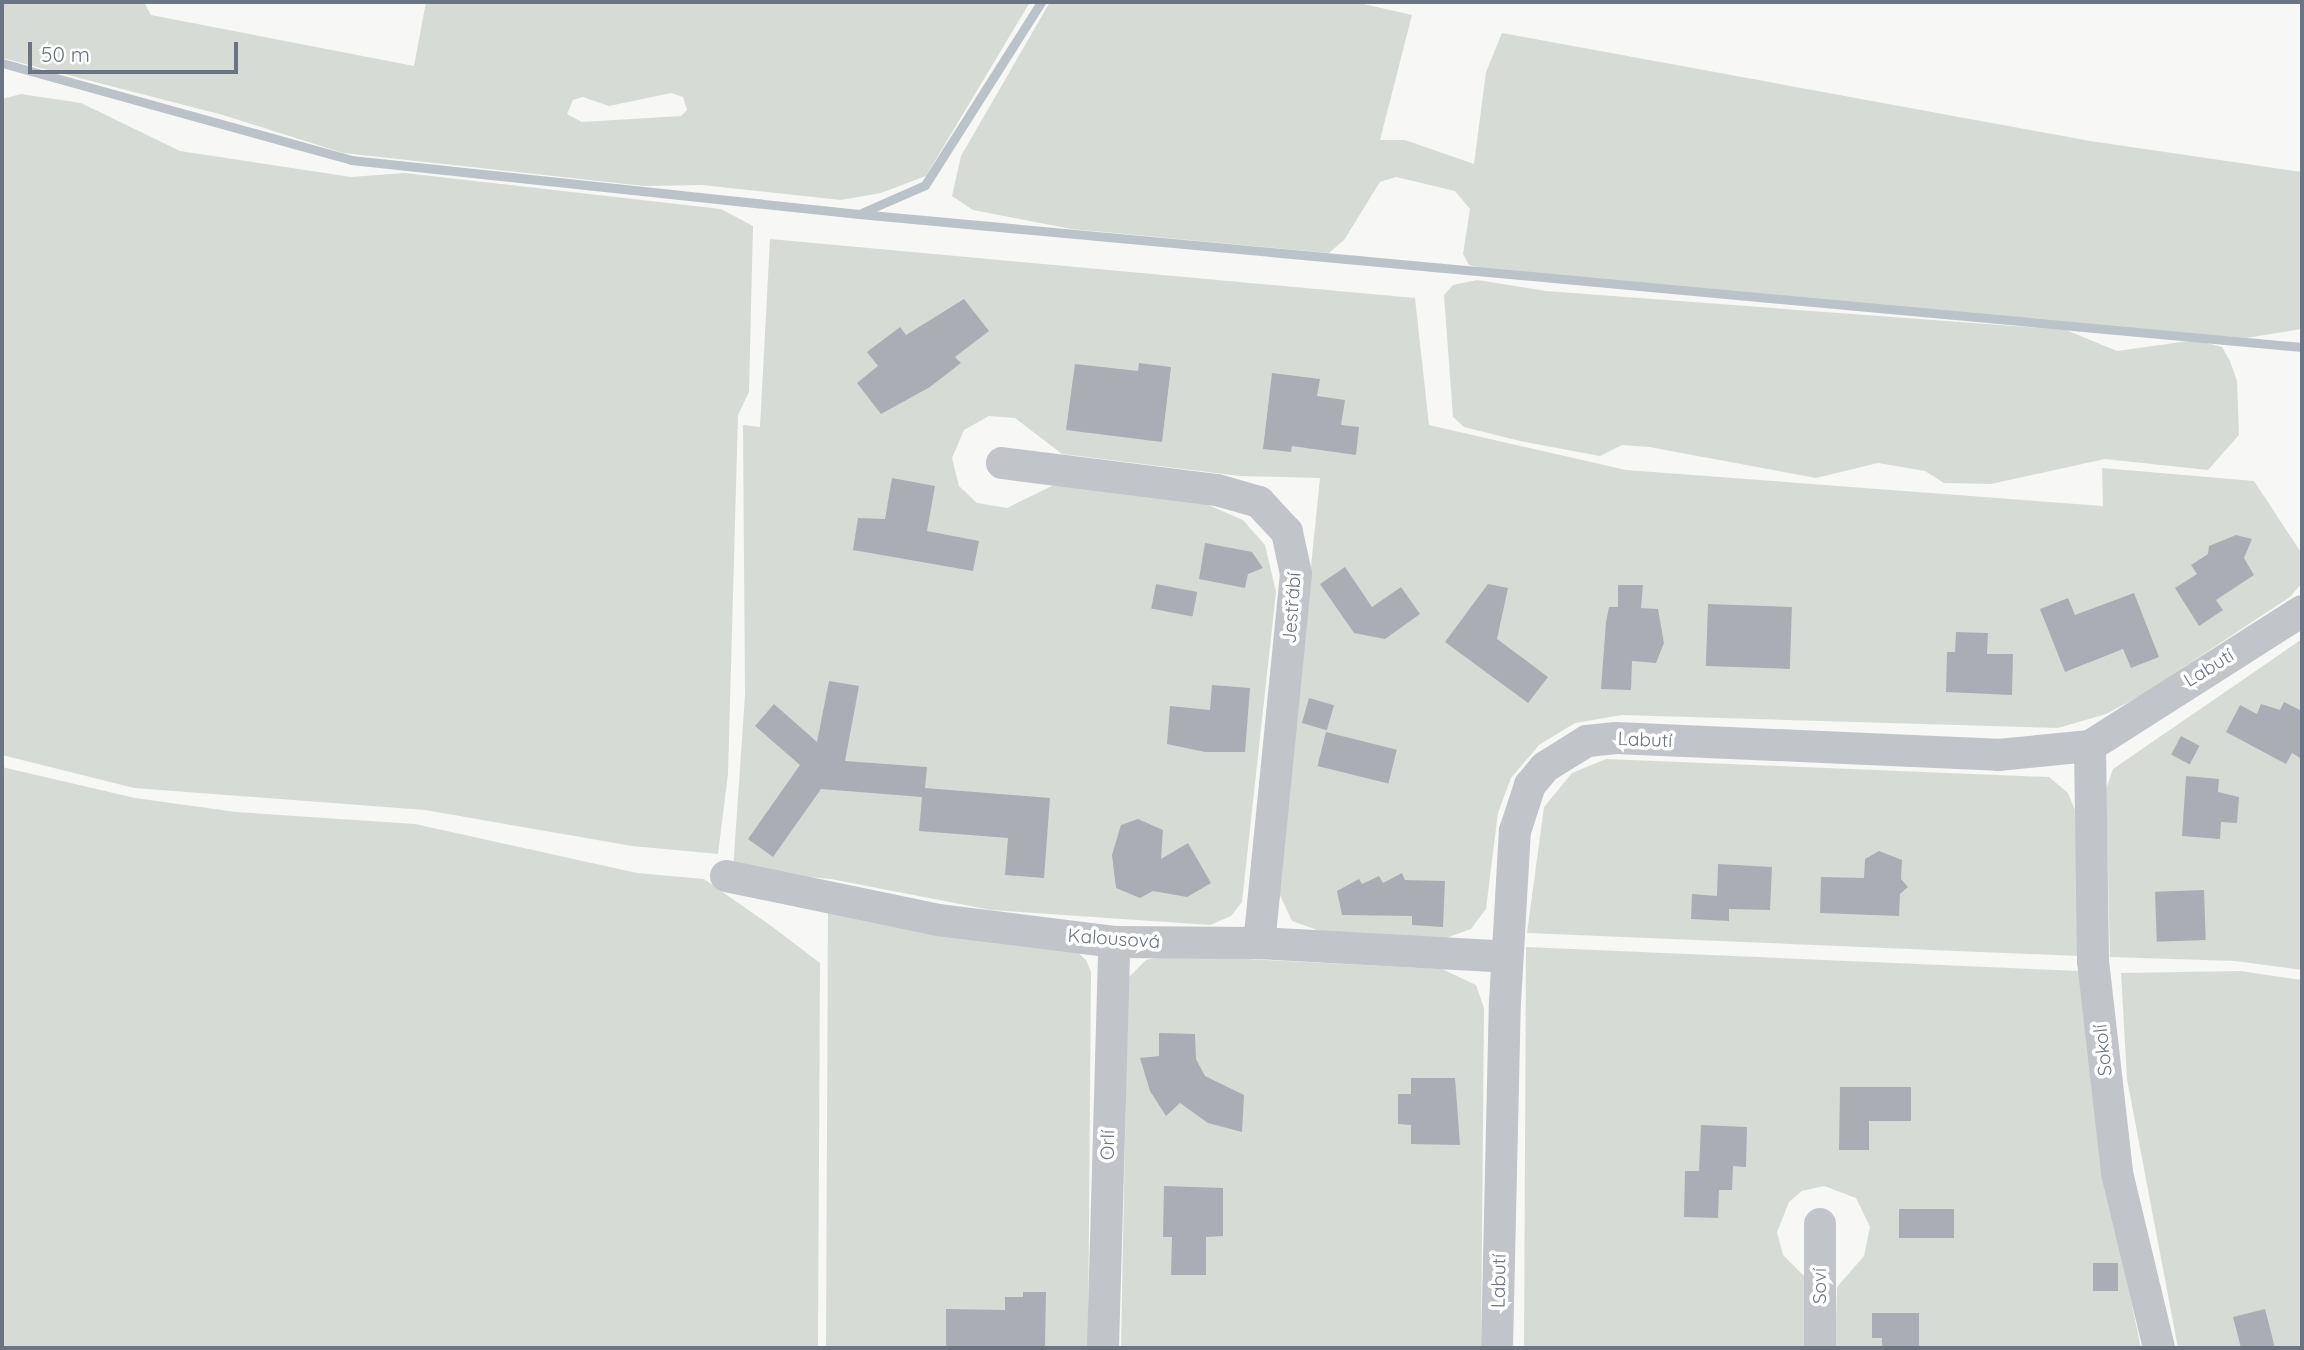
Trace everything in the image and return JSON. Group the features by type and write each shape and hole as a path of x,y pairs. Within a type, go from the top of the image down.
{"street":[{"name":"Jestřábí","path":"1002,463 1227,492 1259,502 1287,532 1296,574 1259,943"},
{"name":"Labutí","path":"1497,1348 1507,957 1520,808 1545,767 1587,741 1616,738 1998,755 2090,746 2302,611"},
{"name":"Sokolí","path":"2090,746 2093,961 2117,1173 2160,1348"},
{"name":"Kalousová","path":"726,876 938,920 1114,942 1259,943 1507,957"},
{"name":"Orlí","path":"1103,1348 1114,942"},
{"name":"Soví","path":"1820,1224 1820,1348"}],"shaded area":[{"path":"2,2 144,2 151,15 414,66 426,2 1030,2 926,176 881,193 841,200 702,185 644,186 343,153 223,115 2,58","holes":["671,93 683,97 687,110 681,116 582,122 567,114 573,100 583,97 609,106"]},
{"path":"1050,2 1355,2 1412,15 1380,140 1405,140 1474,164 1486,72 1502,33 2090,141 2302,172 2302,329 2246,338 1497,272 1469,265 1463,254 1470,209 1455,191 1396,177 1380,182 1344,240 1329,253 1071,229 973,210 952,196 961,156"},
{"path":"21,94 81,103 180,151 351,177 404,173 721,209 753,226 749,392 738,415 728,774 718,854 632,846 425,810 134,788 2,755 2,99"},
{"path":"770,239 1415,298 1429,425 1626,470 2103,506 2102,468 2254,481 2302,554 2302,583 2290,597 2140,696 2106,714 2058,728 1622,715 1575,723 1539,745 1511,778 1498,813 1486,909 1471,929 1446,938 1320,931 1292,921 1278,891 1320,478 1240,476 1062,454 1015,418 989,416 964,430 952,458 959,486 977,503 1007,508 1054,485 1206,504 1243,520 1265,545 1276,592 1242,902 1231,916 1210,925 991,910 831,879 733,870 745,695 743,425 760,427"},
{"path":"1477,280 1546,291 2066,330 2117,351 2196,340 2222,347 2230,361 2237,381 2239,435 2208,470 2105,459 1991,484 1944,483 1925,471 1878,463 1816,478 1649,447 1622,445 1600,456 1520,441 1464,427 1453,417 1444,295 1453,285"},
{"path":"2302,639 2302,970 2235,961 2110,957 2106,789 2113,769"},
{"path":"1606,759 2049,777 2068,793 2075,810 2079,956 1527,933 1544,807 1572,773"},
{"path":"2,767 135,798 236,812 415,824 637,873 704,879 774,928 820,963 818,1348 2,1348"},
{"path":"828,905 1075,950 1086,960 1091,972 1088,1348 826,1348"},
{"path":"1526,947 2080,971 2100,1152 2141,1348 1835,1348 1837,1287 1864,1256 1870,1227 1856,1198 1824,1186 1802,1191 1789,1202 1777,1232 1783,1255 1805,1277 1812,1348 1524,1348"},
{"path":"1169,955 1442,969 1476,985 1484,1008 1481,1348 1121,1348 1128,978 1146,960"},
{"path":"2240,971 2302,980 2302,1348 2178,1348 2127,1079 2121,973"}],"building":[{"path":"964,299 989,331 955,357 961,363 930,387 881,414 857,383 878,366 867,352 900,327 906,335"},
{"path":"1139,363 1171,367 1162,442 1066,430 1075,364 1138,371"},
{"path":"1272,373 1320,379 1317,396 1345,400 1341,425 1359,427 1356,455 1292,446 1291,452 1263,449"},
{"path":"892,478 935,486 927,531 979,541 973,571 853,550 858,518 885,519"},
{"path":"2236,535 2252,539 2244,558 2254,575 2216,600 2223,610 2199,626 2175,588 2197,574 2191,565 2208,554 2209,546"},
{"path":"1205,543 1252,552 1263,568 1248,574 1245,588 1199,579"},
{"path":"1345,567 1372,607 1401,587 1420,614 1385,639 1354,633 1320,584"},
{"path":"1156,584 1197,592 1192,617 1151,609"},
{"path":"1488,584 1508,588 1497,639 1548,677 1528,703 1445,642"},
{"path":"1618,585 1643,585 1641,608 1658,609 1664,643 1656,663 1632,661 1631,690 1601,689 1606,622 1609,607 1618,607"},
{"path":"2134,593 2159,657 2131,668 2123,649 2065,672 2040,609 2068,598 2075,615"},
{"path":"1708,604 1792,607 1790,669 1706,666"},
{"path":"1956,632 1988,633 1987,654 2013,654 2012,695 1946,692 1947,652 1955,652"},
{"path":"829,681 859,686 845,761 927,767 925,788 1050,798 1044,878 1005,875 1008,838 919,831 922,797 821,789 773,857 748,839 800,765 755,726 774,704 817,742"},
{"path":"1212,685 1250,688 1245,752 1205,752 1167,744 1170,706 1210,710"},
{"path":"1309,698 1334,705 1327,730 1302,723"},
{"path":"2284,702 2302,711 2302,759 2292,753 2286,764 2226,732 2240,705 2257,714 2261,704 2280,710"},
{"path":"1326,732 1397,750 1388,784 1318,766"},
{"path":"2181,736 2200,746 2190,764 2171,755"},
{"path":"2186,776 2219,779 2218,792 2239,797 2237,823 2221,822 2220,839 2182,836"},
{"path":"1138,819 1163,830 1161,859 1188,843 1211,883 1187,897 1153,891 1140,898 1116,888 1112,855 1121,825"},
{"path":"1879,851 1902,860 1901,879 1908,887 1900,894 1899,916 1820,913 1821,877 1864,878 1865,859"},
{"path":"1718,864 1772,867 1770,910 1729,909 1729,921 1691,919 1692,894 1717,896"},
{"path":"1402,873 1405,880 1445,881 1443,927 1412,925 1412,916 1342,915 1337,891 1359,879 1362,884 1379,876 1383,883"},
{"path":"2204,890 2206,940 2157,942 2155,892"},
{"path":"1159,1033 1195,1034 1196,1059 1205,1076 1244,1095 1242,1132 1208,1123 1180,1103 1166,1116 1150,1091 1140,1058 1159,1056"},
{"path":"1411,1078 1455,1078 1460,1145 1411,1144 1411,1125 1398,1124 1398,1094 1411,1094"},
{"path":"1840,1087 1911,1087 1911,1121 1869,1121 1869,1150 1839,1150"},
{"path":"1701,1125 1747,1127 1746,1167 1733,1166 1732,1190 1719,1190 1718,1218 1684,1217 1685,1171 1699,1171"},
{"path":"1164,1186 1223,1188 1223,1236 1206,1237 1206,1275 1171,1275 1172,1237 1163,1237"},
{"path":"1899,1209 1954,1209 1954,1238 1899,1238"},
{"path":"2093,1263 2118,1263 2118,1291 2093,1291"},
{"path":"1023,1292 1046,1292 1045,1348 946,1348 946,1309 1005,1310 1005,1297 1023,1297"},
{"path":"2265,1309 2275,1348 2241,1348 2233,1317"},
{"path":"1872,1313 1919,1313 1919,1348 1882,1348 1882,1338 1872,1338"}],"waterway":[{"path":"859,214 925,185 1041,2"},
{"path":"2,63 351,160 859,214 2302,347"}]}
